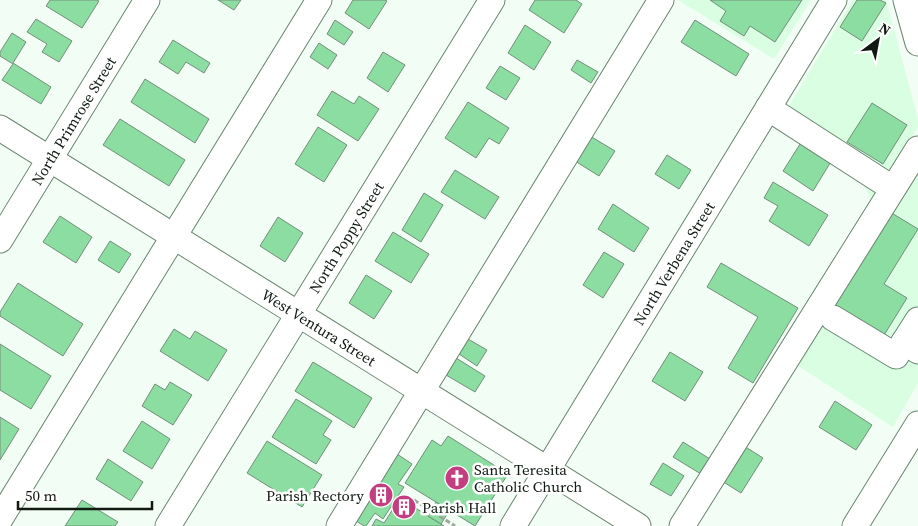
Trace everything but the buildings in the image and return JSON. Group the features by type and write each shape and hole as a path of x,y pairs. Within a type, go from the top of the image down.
{"street":[{"name":"North Primrose Street","path":"0,240 147,0"},
{"path":"0,519 319,0"},
{"name":"North Poppy Street","path":"168,526 492,0"},
{"path":"339,526 661,0"},
{"name":"North Verbena Street","path":"512,526 834,0"},
{"path":"906,0 918,44"},
{"path":"768,108 892,188"},
{"name":"West Ventura Street","path":"0,128 638,526"},
{"path":"682,526 918,149"},
{"path":"833,318 896,356 911,347 918,320"},
{"path":"855,526 918,424"}],"path":[{"path":"414,500 455,526"}],"shaded area":[{"path":"678,0 811,0 774,59"},
{"path":"853,0 886,0 918,119 918,127 872,201 856,169 779,122"},
{"path":"918,157 918,383 893,427 789,360"}],"place":[{"name":"Santa Teresita Catholic Church","path":"457,478"},
{"name":"Parish Rectory","path":"381,495"},
{"name":"Parish Hall","path":"404,507"}]}
